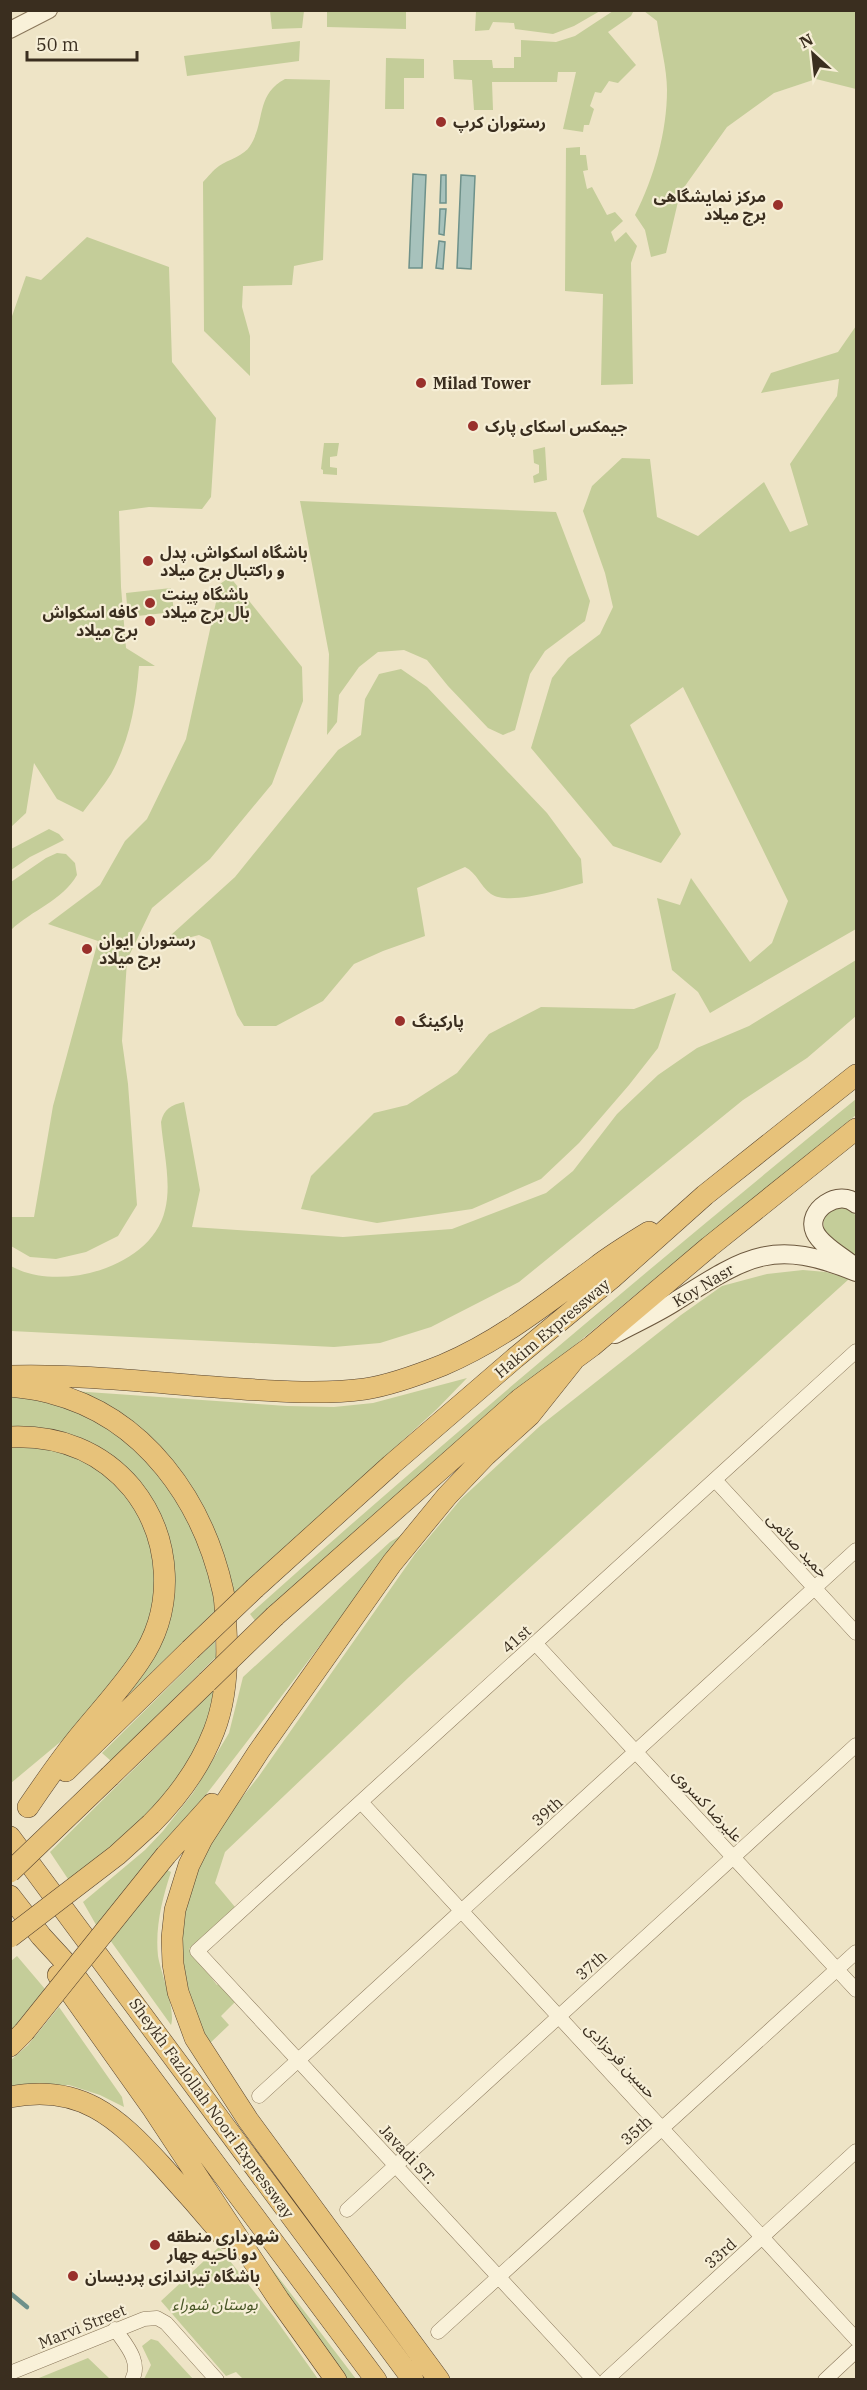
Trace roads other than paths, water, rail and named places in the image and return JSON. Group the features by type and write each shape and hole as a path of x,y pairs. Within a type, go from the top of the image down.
{"highway":[{"name":"Hakim Expressway","path":"28,1808 255,1588 400,1457 612,1278 705,1195 856,1075"},
{"name":"Hakim Expressway","path":"10,1872 275,1616 520,1399 592,1347 709,1247 856,1129"},
{"path":"10,1376 63,1375 280,1391 338,1391 393,1382 444,1364 498,1337 532,1315 598,1265 705,1195"},
{"path":"439,2379 248,2120 195,2038 178,1992 173,1964 172,1938 180,1890 202,1839 259,1751 416,1531 486,1455 530,1415 573,1361"},
{"path":"10,1386 51,1393 91,1408 134,1435 168,1470 185,1493 212,1550 224,1594 227,1643 224,1691 217,1720 198,1764 176,1798 117,1855 10,1937"},
{"path":"10,1437 26,1436 63,1442 102,1460 125,1480 148,1512 161,1544 165,1565 163,1604 145,1652 54,1769 28,1808 10,1823"},
{"path":"17,2039 166,1855 259,1751"},
{"name":"Sheykh Fazlollah Noori Expressway","path":"10,1837 413,2379"},
{"name":"Sheykh Fazlollah Noori Expressway","path":"10,1896 64,1961 376,2379"},
{"path":"41,1936 54,1969 98,2035 153,2109 279,2300 336,2379"},
{"path":"10,2097 42,2093 60,2095 88,2103 111,2117 133,2135 279,2300"}],"main road":[{"path":"856,1204 848,1198 831,1201 817,1212 813,1221 815,1232 856,1271"},
{"name":"Koy Nasr","path":"592,1347 675,1302 724,1270 751,1259 775,1255 800,1255 827,1260 856,1271"}],"street":[{"path":"15,22 49,10"},
{"name":"41st","path":"197,1951 856,1351"},
{"name":"حمید صائمی","path":"715,1480 856,1633"},
{"name":"39th","path":"259,2096 856,1550"},
{"name":"علیرضا کسروی","path":"535,1643 856,1990"},
{"name":"37th","path":"347,2210 856,1745"},
{"name":"حسین فرحزادی","path":"361,1802 856,2339"},
{"name":"Javadi ST.","path":"197,1951 594,2379"},
{"name":"35th","path":"438,2332 856,1952"},
{"name":"33rd","path":"606,2379 856,2151"},
{"name":"Marvi Street","path":"10,2373 115,2329 144,2319 157,2318 166,2322 217,2379"},
{"path":"115,2329 134,2358 137,2368 133,2378"},
{"path":"825,2379 856,2351"}],"water":[{"path":"413,174 426,175 422,268 409,268"},
{"path":"441,175 446,175 446,203 440,203"},
{"path":"461,175 475,176 471,269 457,268"},
{"path":"440,209 446,209 444,235 439,234"},
{"path":"439,241 445,242 443,269 436,268"}],"waterway":[{"path":"10,2293 27,2307"}],"place":[{"name":"رستوران کرپ","path":"441,122"},
{"name":"مرکز نمایشگاهی برج میلاد","path":"778,205"},
{"name":"Milad Tower","path":"421,383"},
{"name":"جیمکس اسکای پارک","path":"473,426"},
{"name":"باشگاه اسکواش، پدل و راکتبال برج میلاد","path":"148,561"},
{"name":"باشگاه پینت بال برج میلاد","path":"150,603"},
{"name":"کافه اسکواش برج میلاد","path":"150,621"},
{"name":"رستوران ایوان برج میلاد","path":"87,949"},
{"name":"پارکینگ","path":"400,1021"},
{"name":"شهرداری منطقه دو ناحیه چهار","path":"155,2245"},
{"name":"باشگاه تیراندازی پردیسان","path":"73,2276"}],"park label":[{"name":"بوستان شوراء","path":"215,2304"}]}
